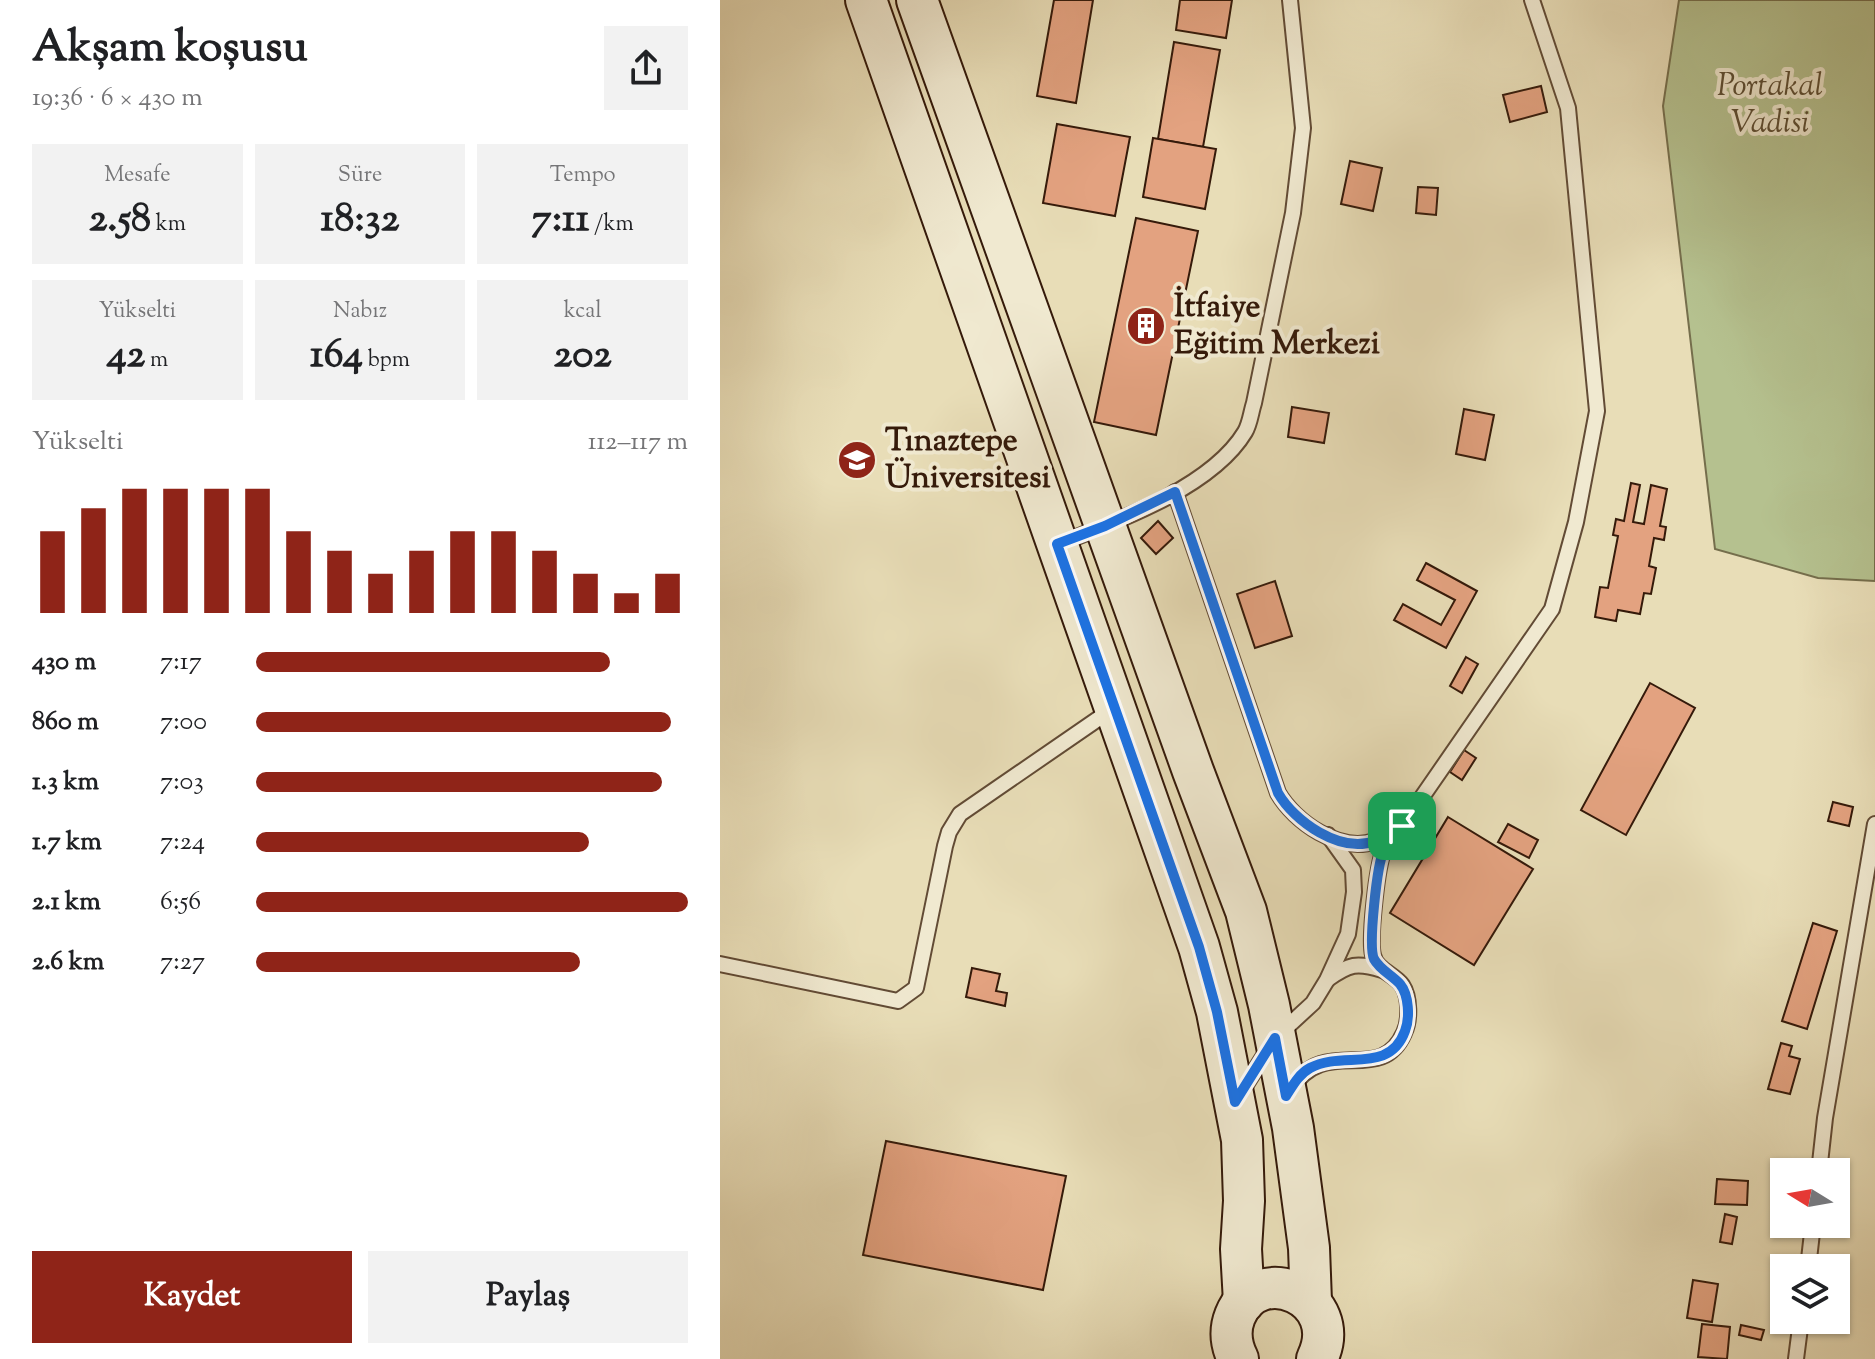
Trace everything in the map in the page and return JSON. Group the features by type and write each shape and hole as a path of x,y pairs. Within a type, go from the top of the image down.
{"main road":[{"path":"866,0 1199,947 1217,1012 1242,1140 1244,1302"},
{"path":"917,0 1246,911 1258,952 1286,1096 1309,1248 1311,1302"},
{"path":"1238,1359 1231,1334 1234,1319 1244,1302 1270,1288 1285,1288 1300,1293 1311,1302 1320,1314 1326,1354"}],"lane":[{"path":"1057,544 1105,526 1196,480 1225,458 1246,430 1293,213 1303,128 1290,0"},
{"path":"1286,1096 1307,1069 1325,1062 1369,1061 1385,1057 1405,1032 1408,1015 1402,985 1382,970 1373,957 1372,932 1383,851 1552,609 1576,522 1597,411 1568,108 1532,0"},
{"path":"1175,492 1278,793 1286,806 1303,821 1347,842 1375,841 1402,826"},
{"path":"720,964 898,1001 916,988 945,846 960,814 1114,708"},
{"path":"1821,1158 1875,824"},
{"path":"1235,1102 1275,1038 1313,1003 1348,934 1354,892 1353,870 1327,835"},
{"path":"1327,980 1346,966 1366,965 1382,970"},
{"path":"1796,1359 1799,1334"}],"green space":[{"name":"Portakal Vadisi","path":"1679,0 1875,0 1875,581 1818,578 1715,549 1663,106"}],"building":[{"path":"1054,0 1093,0 1076,103 1037,96"},
{"path":"1180,0 1232,0 1226,38 1176,30"},
{"path":"1174,42 1220,50 1203,147 1158,139"},
{"path":"1541,86 1547,112 1510,122 1503,95"},
{"path":"1057,124 1130,137 1115,216 1043,203"},
{"path":"1153,138 1216,149 1205,209 1143,197"},
{"path":"1350,161 1382,168 1373,211 1341,204"},
{"path":"1418,187 1438,188 1436,215 1416,213"},
{"name":"İtfaiye Eğitim Merkezi","path":"1136,218 1198,231 1156,435 1094,422"},
{"path":"1292,407 1329,413 1324,443 1288,437"},
{"path":"1464,409 1494,415 1485,460 1456,454"},
{"path":"1631,483 1640,485 1633,522 1644,524 1651,485 1667,489 1660,526 1666,527 1664,540 1654,538 1649,566 1656,568 1651,594 1644,593 1640,614 1618,610 1616,621 1595,617 1600,587 1608,588 1618,536 1613,535 1616,519 1624,521"},
{"path":"1158,521 1173,538 1156,554 1141,538"},
{"path":"1426,563 1477,591 1446,648 1394,620 1403,604 1441,625 1455,600 1417,580"},
{"path":"1275,581 1292,636 1255,648 1237,594"},
{"path":"1466,657 1478,664 1462,693 1450,686"},
{"path":"1650,683 1695,708 1626,835 1581,810"},
{"path":"1464,750 1476,758 1462,780 1450,772"},
{"path":"1833,802 1853,807 1849,826 1828,821"},
{"path":"1448,817 1533,869 1474,965 1390,913"},
{"path":"1508,824 1538,840 1529,858 1498,842"},
{"path":"1813,923 1837,931 1807,1029 1782,1021"},
{"path":"972,968 1000,974 996,991 1007,993 1005,1006 966,997"},
{"path":"1781,1043 1792,1046 1789,1056 1800,1059 1790,1094 1768,1089"},
{"path":"886,1141 1066,1176 1043,1290 863,1255"},
{"path":"1717,1179 1748,1181 1747,1205 1715,1204"},
{"path":"1725,1214 1737,1217 1732,1244 1720,1242"},
{"path":"1693,1280 1718,1284 1712,1322 1687,1318"},
{"path":"1702,1324 1730,1327 1727,1359 1698,1357"},
{"path":"1741,1325 1764,1330 1761,1340 1739,1335"}],"place":[{"name":"İtfaiye Eğitim Merkezi","path":"1146,326"},
{"name":"Tınaztepe Üniversitesi","path":"857,460"}],"route":[{"path":"1175,492 1278,793 1286,806 1303,821 1347,842 1375,841 1402,826 1383,851 1372,932 1373,957 1382,970 1402,985 1408,1015 1405,1032 1385,1057 1369,1061 1325,1062 1307,1069 1286,1096 1275,1038 1235,1102 1217,1012 1199,947 1057,544 1105,526 1175,492"}]}
